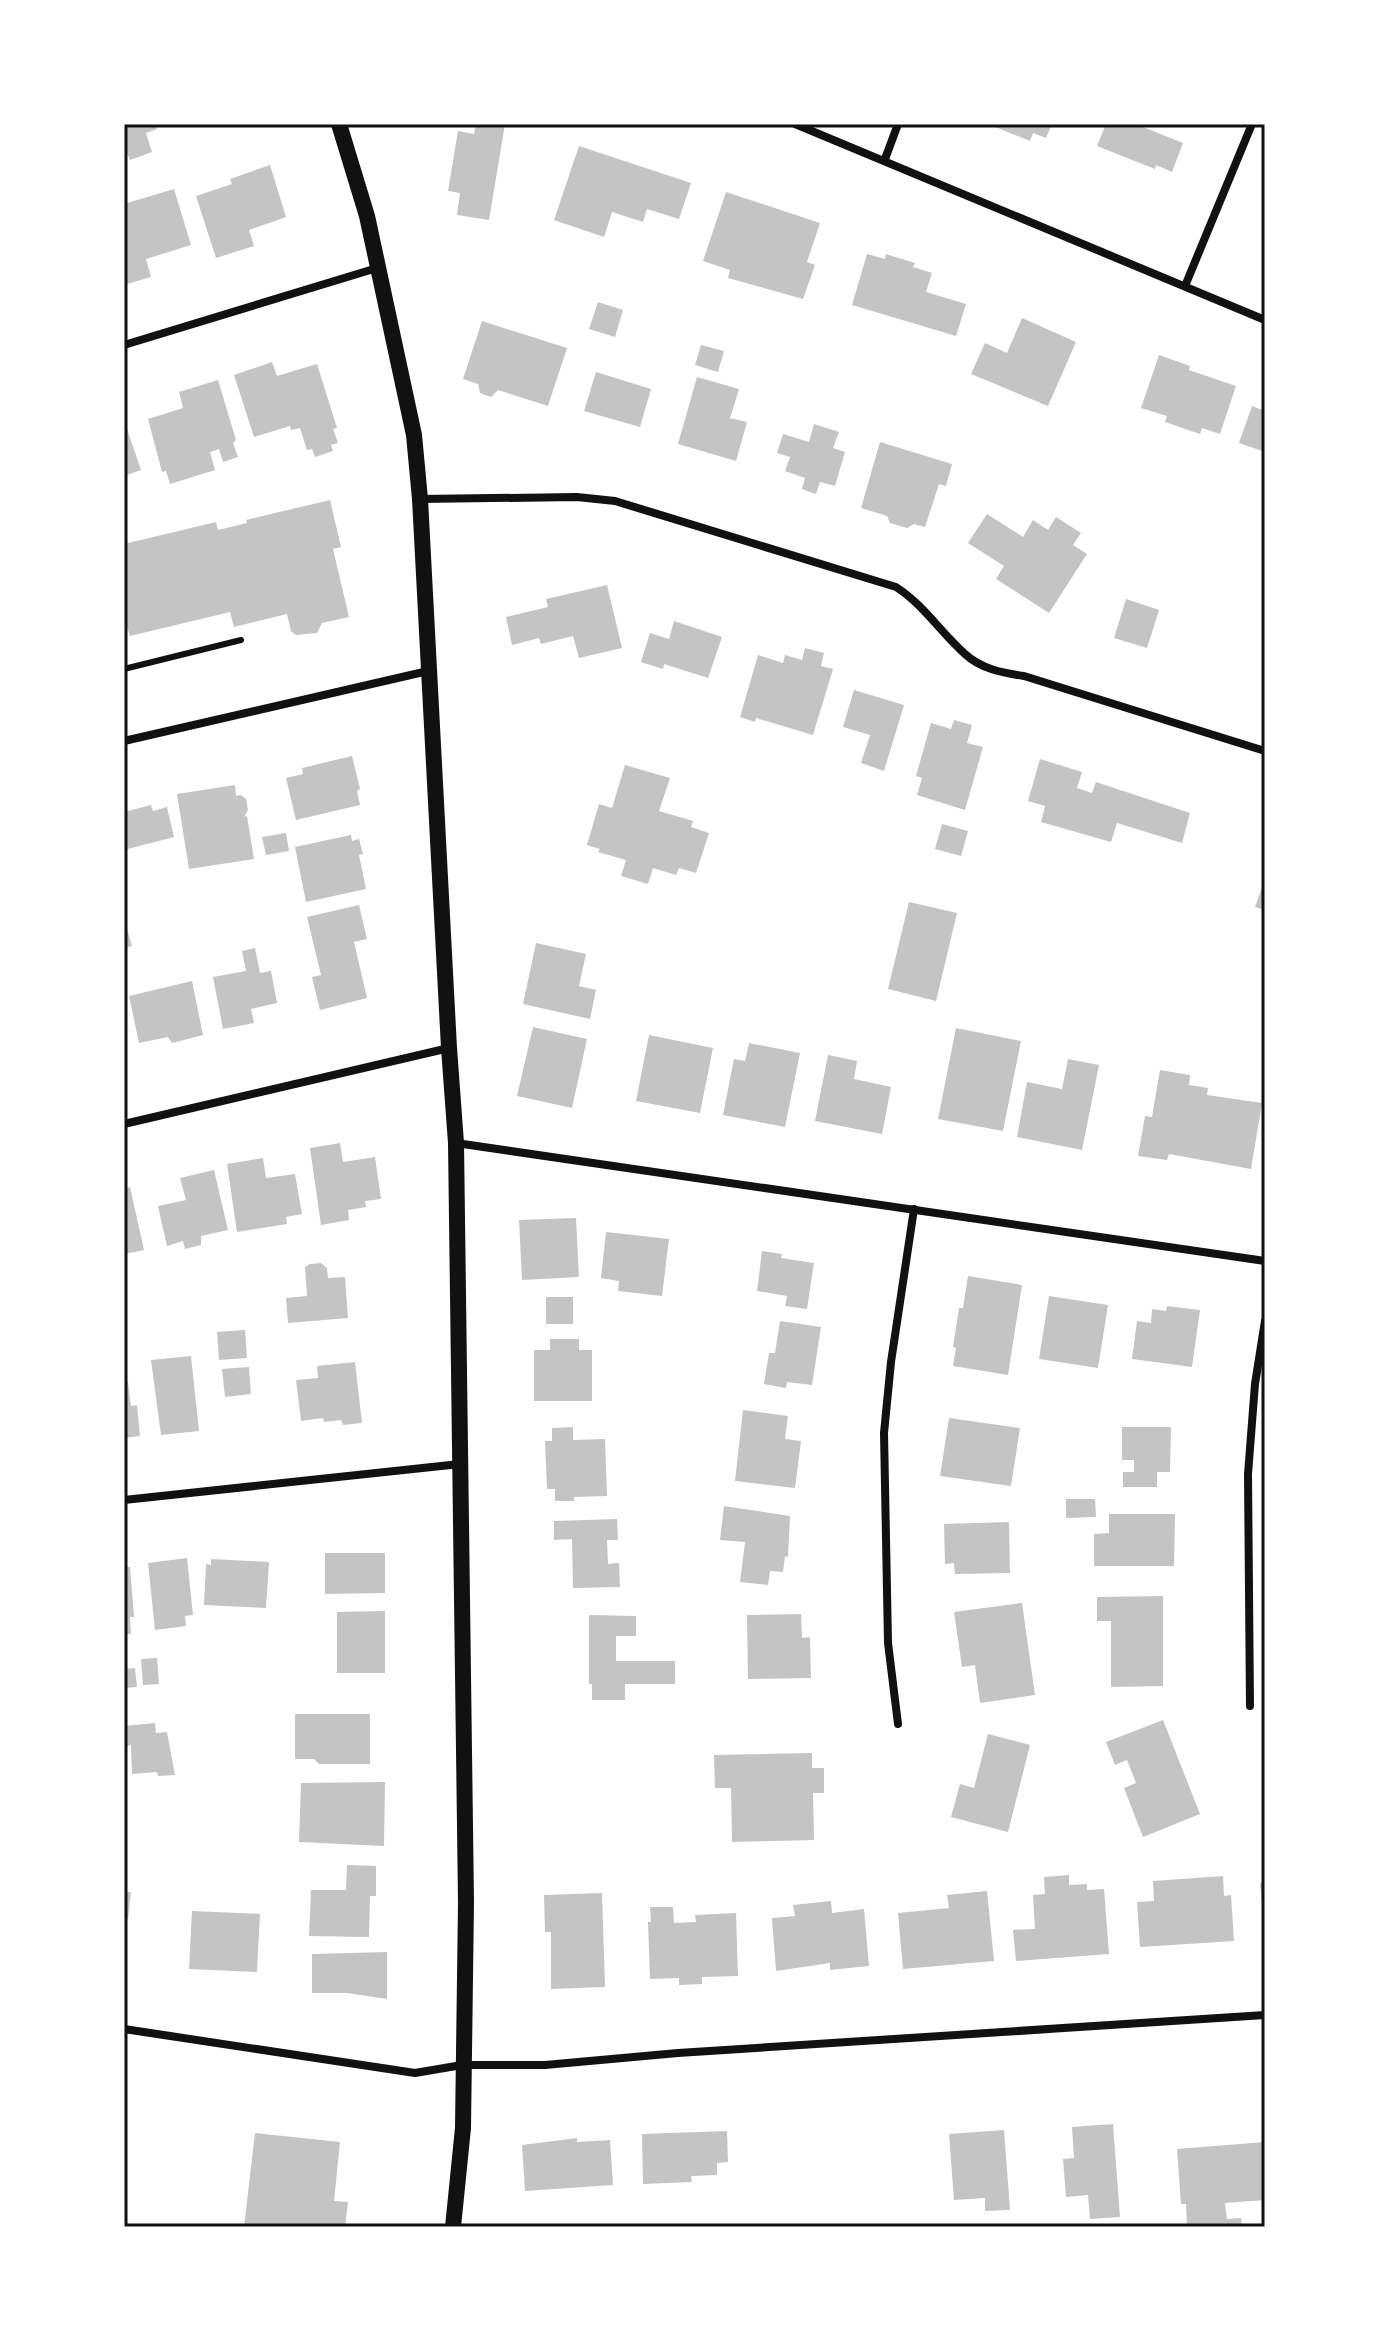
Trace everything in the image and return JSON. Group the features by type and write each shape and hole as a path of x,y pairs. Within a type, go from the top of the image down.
{"main road":[{"path":"339,124 367,216 414,435 456,1143 466,1902 463,2128 453,2227"}],"street":[{"path":"795,124 1265,320"},
{"path":"885,159 898,124"},
{"path":"1185,286 1252,124"},
{"path":"124,345 377,268"},
{"path":"420,499 577,497 615,501 896,587 914,599 966,656 996,672 1024,676 1265,751"},
{"path":"124,741 428,671"},
{"path":"124,1124 449,1048"},
{"path":"456,1143 1265,1261"},
{"path":"898,1724 888,1643 884,1433 891,1362 914,1209"},
{"path":"1250,1706 1248,1474 1255,1384 1265,1321"},
{"path":"124,1500 460,1464"},
{"path":"124,2029 415,2073 462,2065 545,2065 678,2053 1265,2015"}],"lane":[{"path":"124,669 241,640"}],"building":[{"path":"124,124 156,124 157,129 146,133 152,152 130,160 124,145"},
{"path":"476,124 505,124 489,220 457,215 460,193 448,191 458,131 474,134"},
{"path":"988,124 1052,124 1046,138 1033,133 1030,141"},
{"path":"1106,124 1144,124 1143,127 1183,143 1172,172 1156,165 1155,169 1097,146"},
{"path":"579,146 691,183 679,219 647,209 643,222 612,212 604,237 554,220"},
{"path":"270,165 286,217 249,230 254,246 216,258 196,196 232,184 230,179"},
{"path":"174,189 191,245 146,259 151,277 124,285 124,204"},
{"path":"726,192 820,223 807,262 815,265 803,299 728,278 730,270 703,261"},
{"path":"867,254 885,259 886,254 915,263 913,267 932,273 926,292 966,304 956,336 852,305"},
{"path":"598,302 623,310 615,337 589,329"},
{"path":"1022,318 1076,342 1048,406 971,374 985,343 1007,353"},
{"path":"482,321 567,348 548,406 498,390 491,397 480,393 478,384 463,379"},
{"path":"701,345 724,351 718,372 695,365"},
{"path":"1159,355 1190,366 1189,370 1236,386 1220,434 1202,428 1200,434 1165,422 1167,416 1141,408"},
{"path":"272,362 277,376 317,364 337,428 333,429 338,443 331,445 333,451 315,457 312,449 307,450 300,428 291,430 290,426 254,437 234,375"},
{"path":"596,372 651,389 640,427 584,411"},
{"path":"697,377 739,389 730,418 747,422 736,461 678,444"},
{"path":"218,380 238,457 223,462 219,449 210,452 215,470 170,484 166,471 162,472 148,419 183,408 179,392"},
{"path":"1252,406 1265,411 1265,452 1239,443"},
{"path":"124,420 141,470 124,476"},
{"path":"814,424 839,432 833,448 845,452 835,486 820,482 816,494 802,489 805,478 785,471 790,457 777,453 783,434 809,442"},
{"path":"880,442 952,464 946,486 939,484 925,527 914,524 907,528 890,523 887,516 861,508"},
{"path":"330,500 341,547 333,549 349,617 322,623 317,633 296,635 291,631 287,614 234,627 230,612 130,636 124,618 124,544 216,522 218,530 247,523 246,520"},
{"path":"987,514 1023,537 1033,520 1048,530 1056,517 1081,533 1073,545 1087,554 1049,613 996,579 1004,566 968,543"},
{"path":"607,585 622,648 579,658 573,636 541,644 539,638 512,645 506,617 548,607 546,599"},
{"path":"1126,599 1159,610 1147,648 1114,638"},
{"path":"674,621 722,637 708,678 664,664 663,669 641,662 650,633 669,639"},
{"path":"805,648 824,653 821,666 833,669 813,735 756,718 755,722 740,717 758,655 783,663 785,655 802,660"},
{"path":"854,690 904,705 884,771 861,763 870,735 843,727"},
{"path":"954,720 972,725 967,743 983,747 965,810 917,795 922,778 916,776 931,723 951,729"},
{"path":"352,756 360,789 357,791 360,805 296,820 286,778 303,774 302,768"},
{"path":"1040,759 1082,772 1077,788 1092,793 1096,782 1190,813 1182,843 1117,823 1111,842 1041,822 1045,806 1028,801"},
{"path":"625,765 670,778 659,811 693,821 691,827 709,833 696,873 679,868 676,875 653,868 648,884 621,876 626,860 598,852 600,849 587,845 599,804 612,808"},
{"path":"235,785 236,796 246,799 248,810 244,817 247,816 254,859 189,869 177,794"},
{"path":"151,805 153,811 167,807 174,837 124,850 124,812"},
{"path":"942,824 968,831 961,856 935,849"},
{"path":"286,833 289,851 266,855 262,837"},
{"path":"351,835 352,841 359,839 366,889 306,902 295,847"},
{"path":"1265,879 1265,910 1255,907"},
{"path":"909,902 957,913 936,1001 888,989"},
{"path":"359,905 367,939 354,942 367,998 320,1010 312,977 321,975 307,917"},
{"path":"124,919 132,946 124,948"},
{"path":"536,943 586,954 579,986 596,990 590,1019 523,1004"},
{"path":"255,948 260,973 271,971 277,1003 251,1009 254,1023 223,1029 213,977 246,971 242,951"},
{"path":"192,981 203,1035 172,1043 168,1037 139,1043 129,996"},
{"path":"533,1027 587,1039 572,1108 517,1096"},
{"path":"956,1028 1021,1041 1003,1131 938,1119"},
{"path":"649,1035 713,1048 700,1113 636,1101"},
{"path":"749,1043 800,1053 785,1127 723,1115 734,1059 745,1061"},
{"path":"828,1055 857,1061 854,1079 891,1087 882,1134 815,1121"},
{"path":"1068,1059 1099,1065 1082,1150 1017,1137 1027,1082 1062,1089"},
{"path":"1160,1070 1190,1075 1189,1085 1208,1088 1207,1095 1262,1103 1251,1169 1169,1154 1167,1160 1138,1156 1145,1116 1152,1117"},
{"path":"340,1143 343,1162 375,1157 381,1199 365,1201 366,1207 348,1210 349,1220 321,1225 310,1148"},
{"path":"263,1158 266,1178 295,1174 302,1214 286,1217 287,1224 237,1232 227,1164"},
{"path":"214,1170 228,1230 201,1236 201,1245 185,1249 183,1241 167,1246 158,1206 186,1200 180,1178"},
{"path":"130,1187 144,1250 124,1254 124,1189"},
{"path":"576,1218 579,1277 522,1280 519,1220"},
{"path":"606,1232 669,1239 662,1296 618,1291 619,1281 601,1278"},
{"path":"762,1251 782,1254 781,1258 814,1263 807,1309 785,1306 787,1296 757,1291"},
{"path":"321,1263 327,1268 328,1278 345,1277 348,1318 288,1323 286,1298 307,1296 305,1267"},
{"path":"968,1276 1022,1285 1008,1375 953,1366 959,1308 963,1308"},
{"path":"1049,1296 1108,1305 1098,1368 1039,1359"},
{"path":"546,1297 573,1297 573,1324 546,1324"},
{"path":"1167,1306 1200,1310 1192,1367 1132,1359 1137,1321 1151,1323 1152,1309 1166,1311"},
{"path":"780,1321 821,1327 812,1385 787,1382 786,1388 764,1384 769,1353 775,1353"},
{"path":"245,1330 247,1358 219,1360 217,1332"},
{"path":"550,1339 579,1339 579,1350 592,1350 592,1401 534,1401 534,1350 550,1350"},
{"path":"191,1356 199,1431 161,1435 151,1360"},
{"path":"355,1362 362,1423 343,1425 341,1420 324,1422 323,1418 301,1421 296,1380 318,1378 317,1366"},
{"path":"249,1367 251,1394 225,1397 222,1369"},
{"path":"128,1382 131,1406 137,1405 140,1436 124,1438 124,1383"},
{"path":"743,1410 788,1416 785,1439 801,1441 795,1488 735,1481"},
{"path":"949,1418 1020,1428 1011,1486 940,1476"},
{"path":"573,1427 573,1440 605,1439 607,1496 555,1501 555,1489 547,1489 545,1441 552,1441 552,1428"},
{"path":"1122,1427 1171,1427 1170,1472 1157,1472 1157,1487 1123,1487 1123,1472 1134,1472 1134,1460 1122,1460"},
{"path":"1066,1499 1095,1499 1096,1517 1066,1518"},
{"path":"724,1506 790,1516 788,1557 785,1556 783,1572 770,1571 768,1585 740,1582 745,1542 720,1540"},
{"path":"1109,1514 1175,1514 1174,1566 1094,1566 1094,1534 1109,1533"},
{"path":"617,1519 618,1540 607,1540 608,1564 619,1563 620,1587 573,1588 572,1539 554,1540 554,1521"},
{"path":"1009,1522 1010,1573 955,1574 954,1563 945,1564 944,1524"},
{"path":"325,1553 385,1553 385,1593 325,1594"},
{"path":"187,1558 193,1615 185,1616 186,1626 155,1630 148,1563"},
{"path":"211,1559 269,1562 266,1608 204,1605 206,1564 211,1565"},
{"path":"124,1567 130,1567 134,1617 130,1617 131,1634 124,1634"},
{"path":"1163,1596 1163,1686 1111,1687 1111,1621 1097,1621 1097,1597"},
{"path":"1022,1603 1035,1695 980,1703 975,1665 962,1667 954,1612"},
{"path":"385,1611 385,1673 337,1673 337,1612"},
{"path":"801,1614 802,1638 810,1637 811,1678 748,1679 747,1615"},
{"path":"589,1615 636,1616 636,1636 616,1636 616,1661 675,1661 675,1684 625,1684 625,1700 592,1700 592,1684 589,1684"},
{"path":"157,1658 159,1684 143,1685 141,1659"},
{"path":"135,1668 137,1687 124,1688 124,1669"},
{"path":"295,1714 370,1714 370,1764 319,1764 314,1759 295,1759"},
{"path":"1163,1720 1200,1814 1143,1837 1124,1788 1136,1783 1127,1760 1115,1765 1106,1742"},
{"path":"155,1723 156,1733 167,1732 175,1775 158,1776 157,1772 132,1774 131,1745 124,1747 124,1726"},
{"path":"988,1734 1030,1745 1008,1832 951,1817 960,1784 974,1788"},
{"path":"812,1753 812,1768 824,1768 824,1793 813,1793 814,1840 732,1842 731,1788 715,1788 714,1755"},
{"path":"385,1782 384,1846 299,1842 301,1783"},
{"path":"347,1865 376,1866 376,1896 370,1896 369,1937 309,1936 311,1890 346,1890"},
{"path":"1069,1875 1069,1885 1087,1884 1087,1890 1104,1889 1109,1954 1016,1961 1013,1930 1035,1929 1033,1895 1045,1894 1044,1877"},
{"path":"1223,1876 1224,1896 1231,1895 1234,1941 1140,1947 1137,1902 1154,1901 1153,1881"},
{"path":"1260,1883 1265,1883 1265,1916 1263,1916"},
{"path":"987,1891 994,1961 903,1969 898,1913 949,1908 947,1895"},
{"path":"124,1892 131,1892 128,1919 124,1919"},
{"path":"602,1893 605,1987 551,1989 551,1932 545,1932 544,1895"},
{"path":"831,1901 832,1913 864,1909 869,1966 830,1970 830,1963 776,1971 772,1918 795,1916 793,1905"},
{"path":"650,1907 673,1907 674,1923 696,1922 695,1915 736,1913 738,1976 702,1977 702,1984 679,1985 679,1978 650,1979"},
{"path":"192,1911 260,1914 257,1972 189,1969"},
{"path":"387,1952 387,1999 347,1993 312,1993 312,1954"},
{"path":"1113,2124 1120,2217 1090,2219 1088,2195 1066,2197 1063,2159 1074,2158 1072,2127"},
{"path":"1004,2130 1010,2210 985,2211 985,2198 954,2200 949,2134"},
{"path":"727,2131 728,2162 717,2163 717,2175 691,2176 692,2182 643,2184 642,2134"},
{"path":"255,2133 340,2142 334,2201 348,2202 345,2227 244,2227"},
{"path":"577,2138 577,2142 610,2140 613,2185 525,2191 522,2145"},
{"path":"1265,2142 1265,2200 1225,2203 1227,2219 1241,2218 1242,2227 1187,2227 1186,2204 1181,2204 1177,2149"}]}
